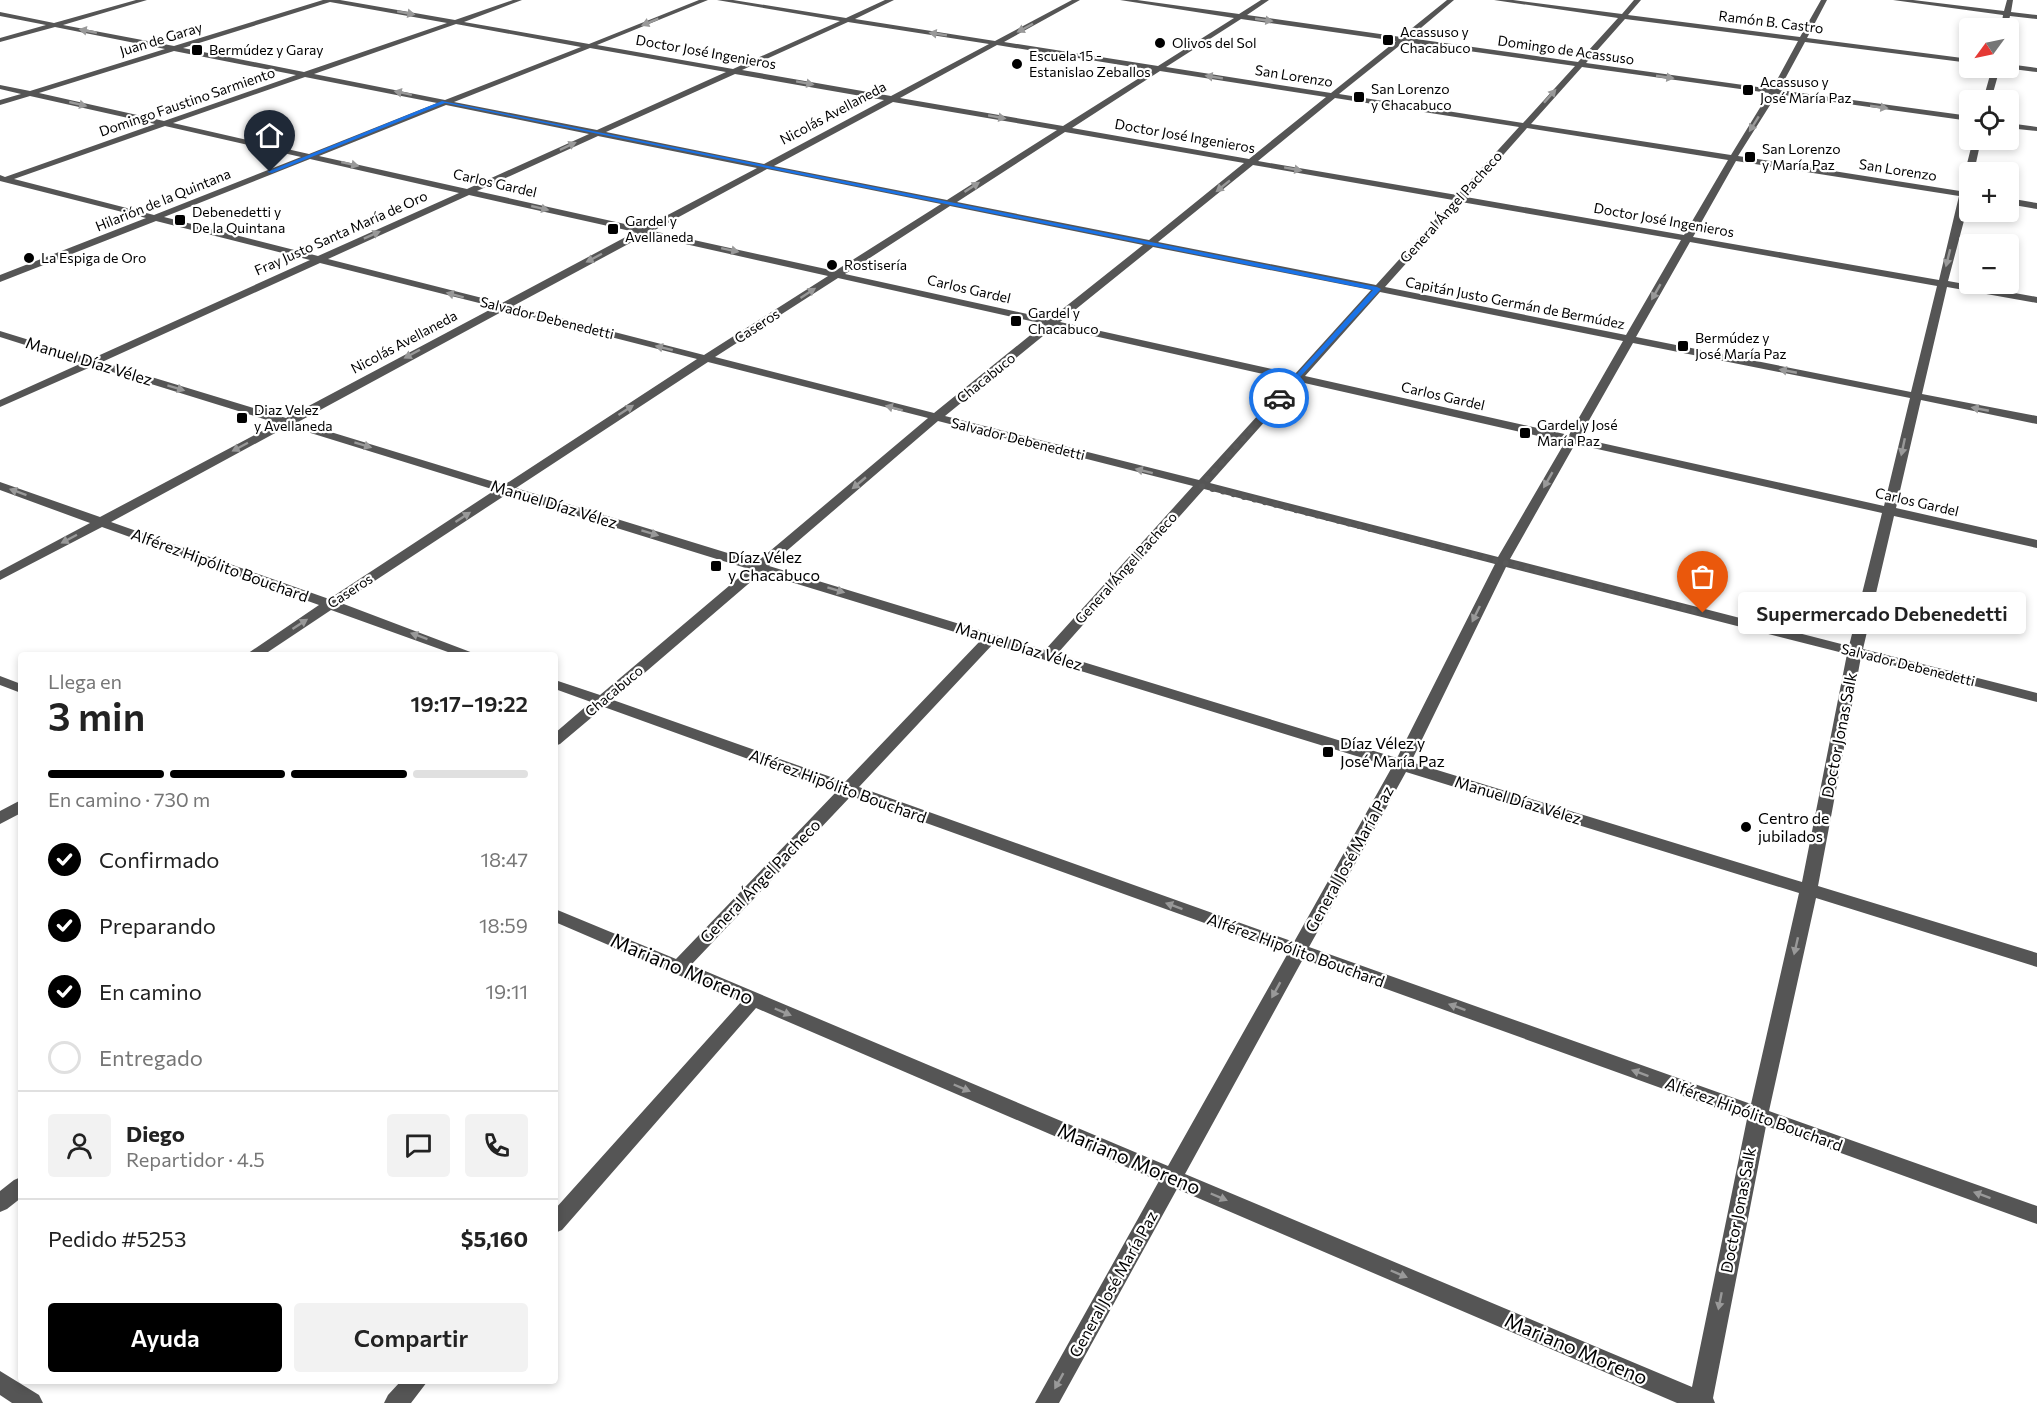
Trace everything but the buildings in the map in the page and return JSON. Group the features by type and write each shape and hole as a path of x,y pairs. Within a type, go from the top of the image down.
{"street":[{"path":"0,40 144,0"},
{"name":"Doctor José Ingenieros","path":"329,0 2037,300"},
{"name":"Juan de Garay","path":"0,103 329,0"},
{"name":"Domingo Faustino Sarmiento","path":"2,179 519,0"},
{"name":"Hilarión de la Quintana","path":"0,279 705,0"},
{"name":"San Lorenzo","path":"720,0 1959,194"},
{"name":"Fray Justo Santa María de Oro","path":"0,404 891,0"},
{"name":"Nicolás Avellaneda","path":"0,576 1077,0"},
{"name":"Domingo de Acassuso","path":"1123,0 1959,117"},
{"name":"Caseros","path":"257,652 838,273 1266,0"},
{"name":"Chacabuco","path":"558,738 935,418 1254,162 1451,0"},
{"name":"Ramón B. Castro","path":"1497,0 1959,60"},
{"name":"General Ángel Pacheco","path":"1048,655 1638,0"},
{"name":"General José María Paz","path":"1047,1403 1402,764 1502,561 1733,158 1774,92 1824,0"},
{"path":"1896,0 2037,17"},
{"path":"2006,18 2010,0"},
{"name":"Capitán Justo Germán de Bermúdez","path":"0,14 2037,420"},
{"path":"2019,68 2037,70"},
{"name":"Carlos Gardel","path":"0,87 644,232 838,273 2037,544"},
{"path":"2019,127 2037,129"},
{"name":"Salvador Debenedetti","path":"2,179 2037,698"},
{"path":"2019,203 2037,206"},
{"name":"Doctor Jonas Salk","path":"1701,1402 1758,1115 1809,889 1855,652 1942,284 1959,222"},
{"name":"Manuel Díaz Vélez","path":"0,334 2037,960"},
{"name":"Alférez Hipólito Bouchard","path":"0,486 463,652"},
{"name":"General Ángel Pacheco","path":"678,968 991,638"},
{"path":"0,680 18,688"},
{"name":"Alférez Hipólito Bouchard","path":"558,685 2037,1215"},
{"path":"0,819 18,808"},
{"name":"Mariano Moreno","path":"558,916 1701,1402"},
{"path":"558,1221 753,1000"},
{"path":"0,1203 18,1188"},
{"path":"0,1382 31,1403"},
{"path":"396,1403 413,1384"}],"way so far":[{"path":"1279,398 1201,486 1703,613"}],"place":[{"name":"Acassuso y Chacabuco","path":"1388,40"},
{"name":"Olivos del Sol","path":"1160,43"},
{"name":"Bermúdez y Garay","path":"197,50"},
{"name":"Escuela 15 - Estanislao Zeballos","path":"1017,64"},
{"name":"Acassuso y José María Paz","path":"1748,90"},
{"name":"San Lorenzo y Chacabuco","path":"1359,97"},
{"name":"San Lorenzo y María Paz","path":"1750,157"},
{"name":"Debenedetti y De la Quintana","path":"180,220"},
{"name":"Gardel y Avellaneda","path":"613,229"},
{"name":"La Espiga de Oro","path":"29,258"},
{"name":"Rostisería","path":"832,265"},
{"name":"Gardel y Chacabuco","path":"1016,321"},
{"name":"Bermúdez y José María Paz","path":"1683,346"},
{"name":"Diaz Velez y Avellaneda","path":"242,418"},
{"name":"Gardel y José María Paz","path":"1525,433"},
{"name":"Díaz Vélez y Chacabuco","path":"716,566"},
{"name":"Supermercado Debenedetti","path":"1703,613"},
{"name":"Díaz Vélez y José María Paz","path":"1328,752"},
{"name":"Centro de jubilados","path":"1746,827"}],"route":[{"path":"270,172 444,102 1377,289 1279,398"}]}
